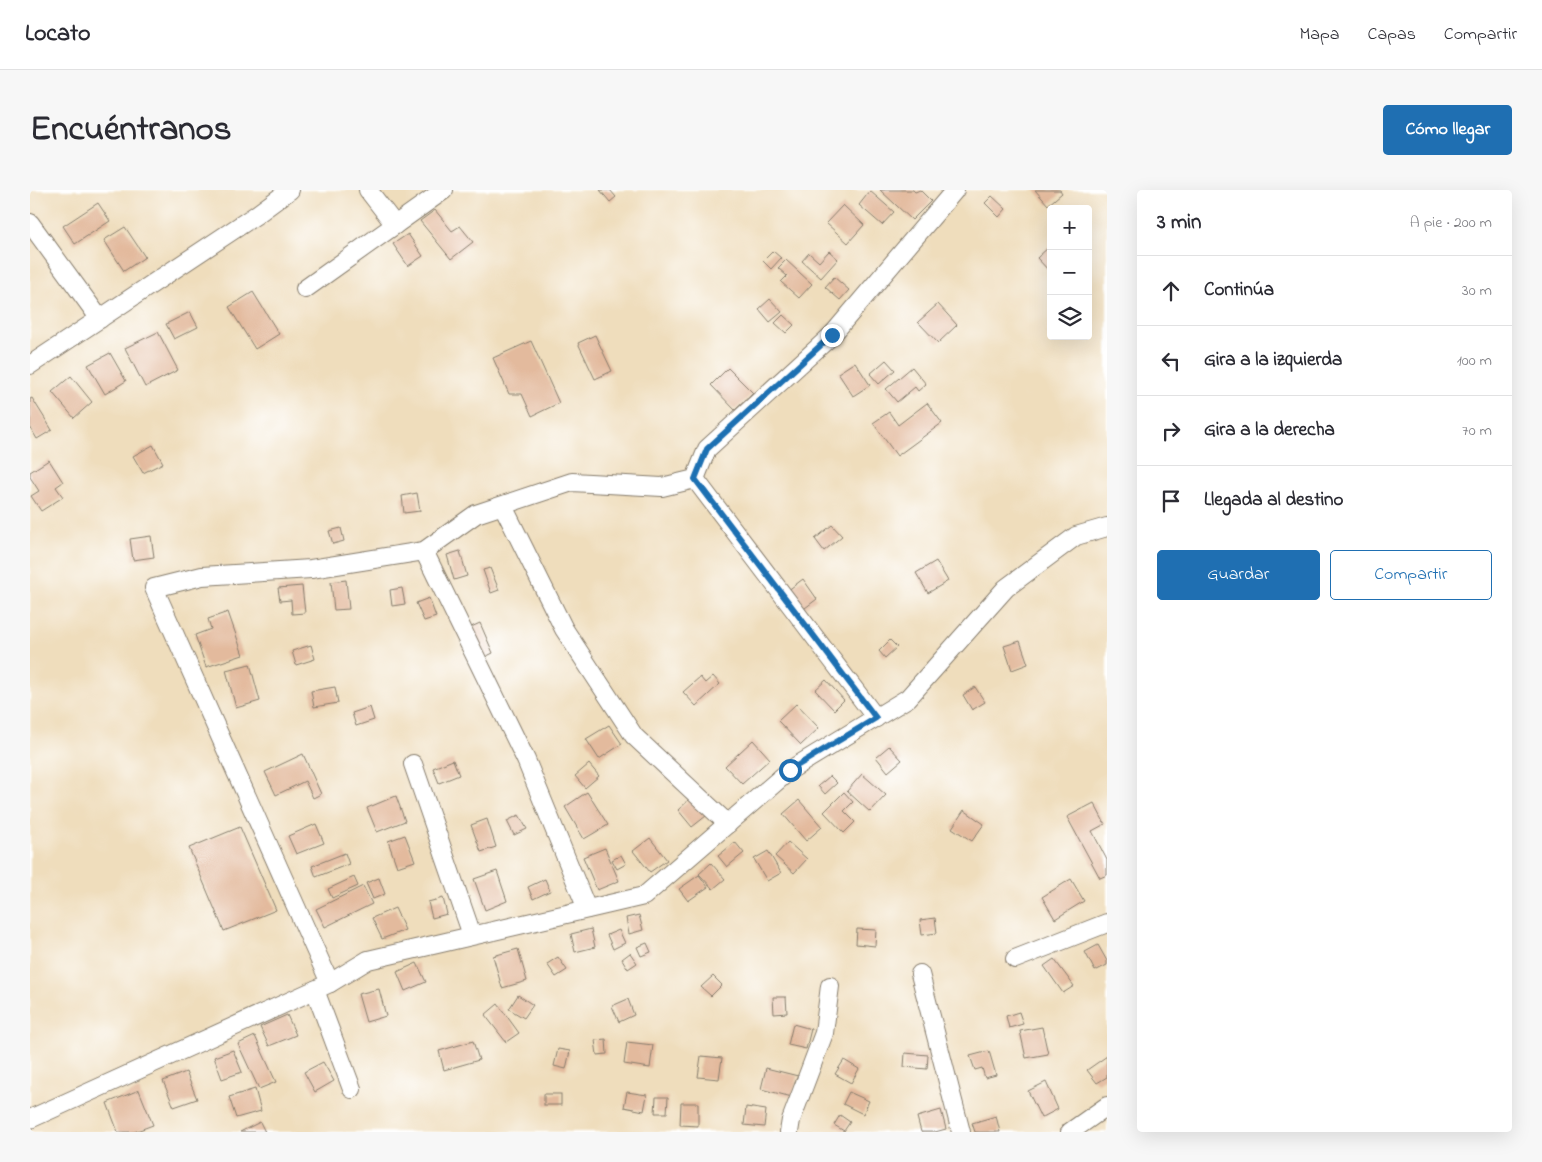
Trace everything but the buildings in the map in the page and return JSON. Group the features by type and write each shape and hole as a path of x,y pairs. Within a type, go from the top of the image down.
{"street":[{"path":"30,365 256,215 290,190"},
{"path":"368,190 395,225"},
{"path":"305,289 444,190"},
{"path":"695,479 707,449 832,335 955,190"},
{"path":"30,223 100,319"},
{"path":"352,1089 323,987 154,588 202,576 311,569 424,551 476,514 572,482 662,487 695,479"},
{"path":"695,479 876,718"},
{"path":"503,506 564,629 634,736 728,824"},
{"path":"30,1119 323,987 368,960 644,896 790,770 908,698 1006,588 1076,536 1107,527"},
{"path":"424,551 526,760 587,909"},
{"path":"413,764 472,935"},
{"path":"1015,959 1107,923"},
{"path":"920,974 961,1132"},
{"path":"789,1132 791,1120 824,1033 830,986"},
{"path":"1070,1132 1107,1106"}],"route":[{"path":"790,770 876,718 695,479 707,449 832,335"}]}
